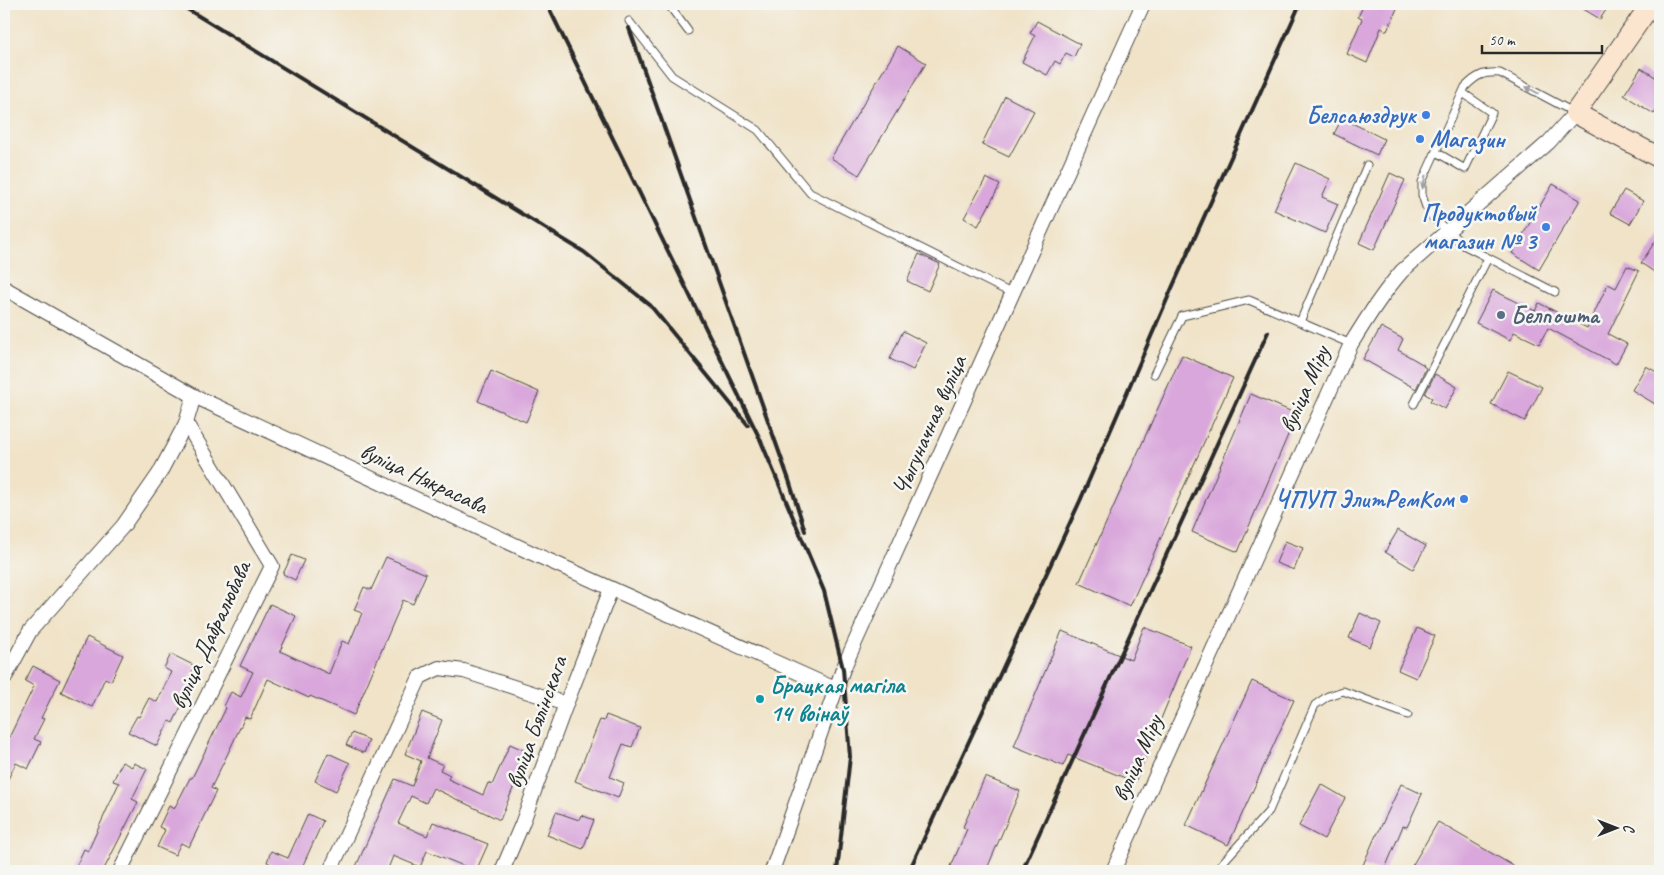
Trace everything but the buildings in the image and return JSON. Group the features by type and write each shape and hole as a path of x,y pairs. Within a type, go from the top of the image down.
{"street":[{"name":"Чыгуначная вуліца","path":"772,871 835,689 1143,4"},
{"name":"вуліца Міру","path":"1113,871 1352,344 1373,308 1388,287 1410,264 1548,142 1575,113 1649,4"},
{"path":"1575,113 1660,158"},
{"name":"вуліца Някрасава","path":"4,288 194,396 611,589 835,689"},
{"path":"4,679 30,631 123,526 159,474 186,423 194,396"},
{"name":"вуліца Дабралюбава","path":"120,871 272,566 186,423"},
{"name":"вуліца Бялінскага","path":"502,871 522,824 611,589"},
{"path":"330,871 420,677 438,668 464,671 566,704"}],"lane":[{"path":"668,4 688,31"},
{"path":"629,21 672,76 758,130 810,193 1013,294"},
{"path":"1555,292 1466,246 1434,218 1426,207 1422,195 1422,182 1466,87 1475,77 1488,73 1500,73 1575,113"},
{"path":"1436,152 1466,169 1492,113 1463,93"},
{"path":"1300,322 1368,165"},
{"path":"1414,404 1488,258"},
{"path":"1154,374 1182,316 1249,300 1352,344"},
{"path":"1215,871 1269,811 1315,705 1328,696 1344,691 1408,715"}],"railway":[{"path":"179,4 584,252 650,305 748,425"},
{"path":"547,4 760,439 824,591 843,669 850,757 837,871"},
{"path":"909,871 1080,501 1172,288 1300,4"},
{"path":"629,28 789,480 805,531"},
{"path":"1022,871 1268,332"}],"place":[{"name":"Белсаюздрук","path":"1426,115"},
{"name":"Магазин","path":"1420,139"},
{"name":"Продуктовый магазин № 3","path":"1546,227"},
{"name":"Белпошта","path":"1501,315"},
{"name":"ЧПУП ЭлитРемКом","path":"1464,499"},
{"name":"Брацкая магіла 14 воінаў","path":"760,699"}]}
